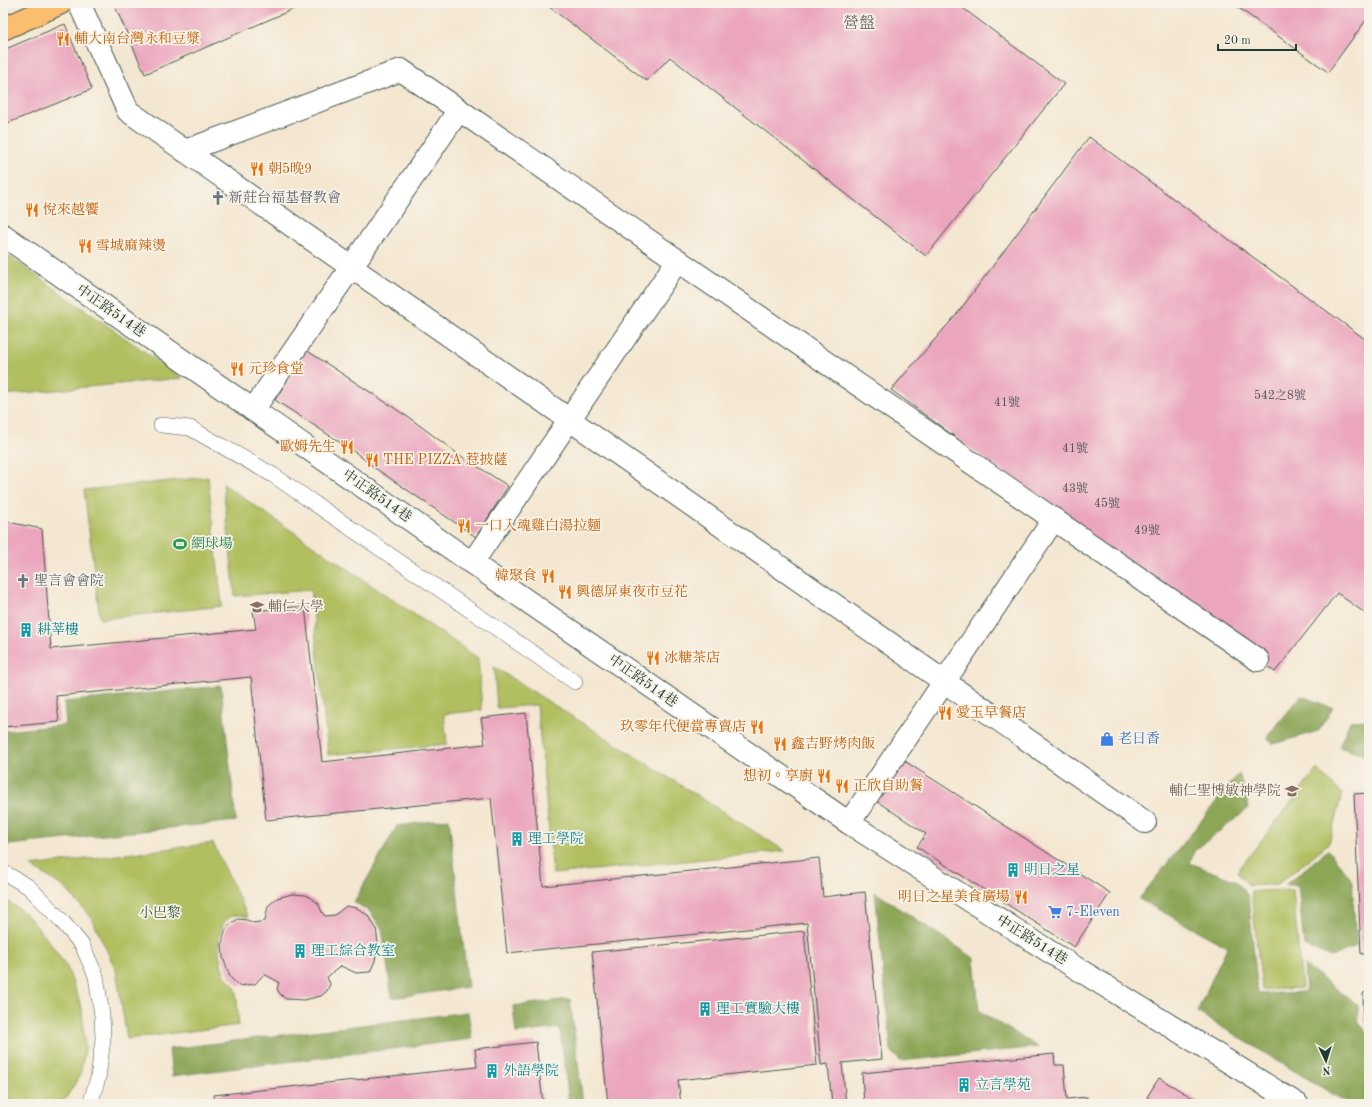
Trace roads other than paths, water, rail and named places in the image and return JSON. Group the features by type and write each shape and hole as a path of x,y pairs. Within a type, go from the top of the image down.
{"main road":[{"path":"3,29 61,3"}],"street":[{"path":"79,3 128,111 1145,822"},
{"path":"185,151 401,70 1258,660"},
{"path":"252,410 459,110"},
{"name":"中正路514巷","path":"3,235 472,563 849,823 1047,950 1297,1104"},
{"path":"472,563 678,260"},
{"path":"849,823 1054,519"}],"lane":[{"path":"161,425 190,428 273,475 575,682"},
{"path":"3,872 28,887 61,920 82,945 96,976 102,1015 103,1038 98,1078 90,1104"}],"place":[{"name":"輔大南台灣永和豆漿","path":"63,39"},
{"name":"朝5晚9","path":"257,169"},
{"name":"新莊台福基督教會","path":"218,198"},
{"name":"悅來越饗","path":"32,210"},
{"name":"雪城麻辣燙","path":"85,246"},
{"name":"元珍食堂","path":"237,369"},
{"name":"歐姆先生","path":"347,447"},
{"name":"THE PIZZA 惹披薩","path":"372,460"},
{"name":"一口入魂雞白湯拉麵","path":"464,526"},
{"name":"網球場","path":"180,544"},
{"name":"韓聚食","path":"548,576"},
{"name":"聖言會會院","path":"23,581"},
{"name":"興德屏東夜市豆花","path":"565,592"},
{"name":"輔仁大學","path":"257,607"},
{"name":"耕莘樓","path":"26,630"},
{"name":"冰糖茶店","path":"653,658"},
{"name":"愛玉早餐店","path":"945,713"},
{"name":"玖零年代便當專賣店","path":"757,727"},
{"name":"老日香","path":"1107,739"},
{"name":"鑫吉野烤肉飯","path":"780,744"},
{"name":"想初。享廚","path":"824,776"},
{"name":"正欣自助餐","path":"842,786"},
{"name":"輔仁聖博敏神學院","path":"1292,791"},
{"name":"理工學院","path":"517,839"},
{"name":"明日之星","path":"1013,870"},
{"name":"明日之星美食廣場","path":"1021,897"},
{"name":"7-Eleven","path":"1055,912"},
{"name":"理工綜合教室","path":"300,951"},
{"name":"理工實驗大樓","path":"705,1009"},
{"name":"外語學院","path":"492,1071"},
{"name":"立言學苑","path":"964,1085"}],"district":[{"name":"營盤","path":"859,24"}],"park label":[{"name":"小巴黎","path":"160,913"}]}
